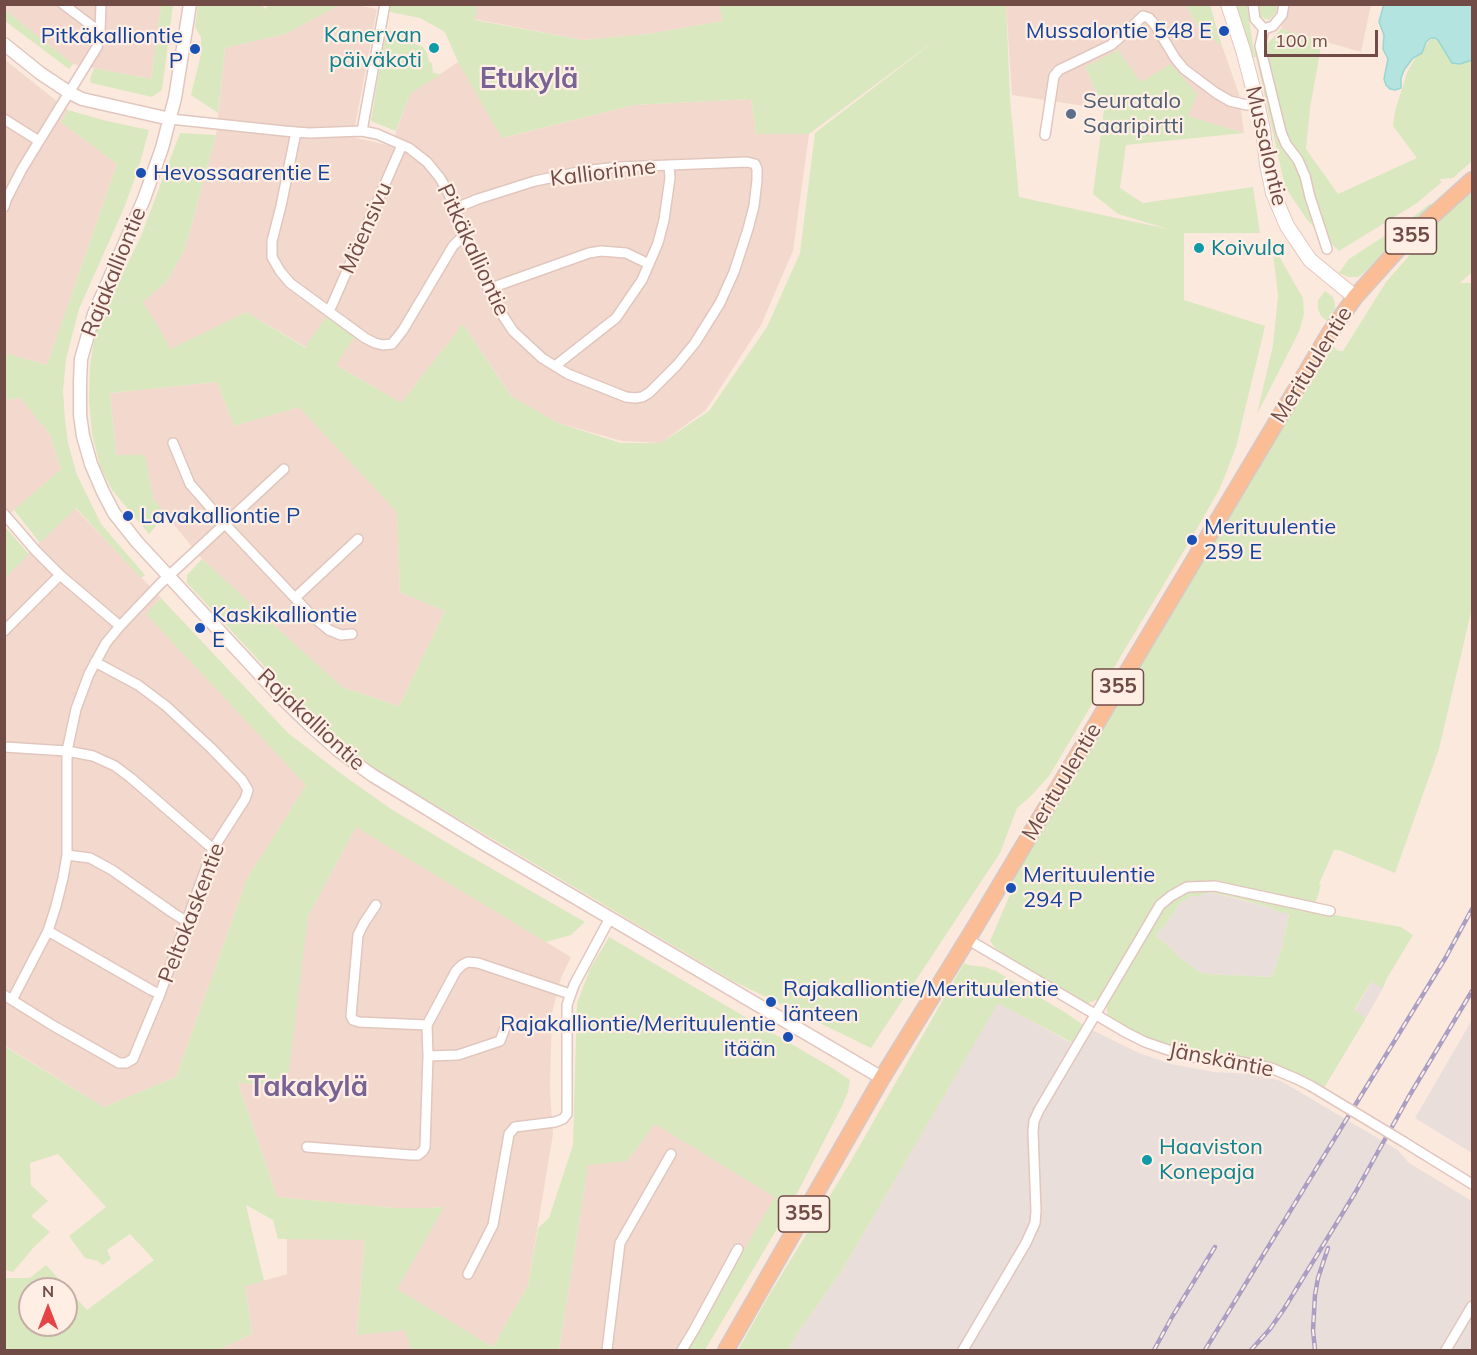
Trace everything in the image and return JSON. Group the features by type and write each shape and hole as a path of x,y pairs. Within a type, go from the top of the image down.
{"main road":[{"name":"Mussalontie","path":"1228,4 1257,103 1273,193 1287,226 1310,260 1355,297"},
{"name":"Merituulentie","path":"726,1350 882,1078 1282,414 1309,365 1355,297 1409,237 1473,180"}],"street":[{"path":"63,4 100,32"},
{"path":"5,202 22,169 97,47 101,4"},
{"name":"Rajakalliontie","path":"190,4 182,63 162,148 144,199 94,314 81,358 80,415 83,436 91,464 114,513 137,542 277,693 339,751 402,795 882,1078"},
{"path":"362,132 385,4"},
{"path":"1045,135 1054,76 1059,70 1111,45 1143,16 1144,4"},
{"path":"1254,4 1255,19 1264,29"},
{"path":"1264,29 1273,26 1282,15 1284,4"},
{"path":"1143,16 1149,18 1155,25 1184,69 1230,101 1246,105 1257,103"},
{"path":"1264,29 1260,46 1281,132 1305,176 1327,249"},
{"path":"4,44 40,73 82,99 170,118"},
{"name":"Pitkäkalliontie","path":"170,118 296,132 362,132 377,134 409,148 427,162 440,178 456,208 494,302 513,331 542,358 555,366 576,377 626,397 635,398 649,393 677,366 695,343 720,303 734,272 754,206 758,180 755,164"},
{"path":"4,119 39,141"},
{"path":"296,132 272,241 272,257 290,283 365,338 383,345 392,344 403,330 453,246 467,236"},
{"name":"Mäensivu","path":"328,311 402,145"},
{"name":"Kalliorinne","path":"456,208 559,176 618,167 747,162 755,164"},
{"path":"555,366 616,318 642,280 658,243 664,220 670,178 669,165"},
{"path":"488,289 601,251 626,254 649,264"},
{"path":"173,443 190,484 225,524 312,616 329,630 341,635 352,634"},
{"path":"8,997 48,931 59,897 67,855 68,751 79,699 95,662 106,643 120,626 169,576 284,469"},
{"path":"4,514 60,575 120,626"},
{"path":"296,597 358,539"},
{"path":"4,631 60,575"},
{"name":"Peltokaskentie","path":"8,997 119,1063 126,1063 133,1059 160,994 213,849 245,799 248,790 242,780 211,748 166,706 138,685 95,662"},
{"path":"4,747 68,751 93,756 115,766 213,849"},
{"path":"67,855 90,858 112,870 186,921"},
{"path":"963,1350 1032,1232 1035,1223 1034,1121 1160,905 1187,887 1215,886 1330,911"},
{"path":"376,905 358,935 351,1016 353,1020 359,1022 427,1025"},
{"path":"468,1274 493,1225 509,1134 515,1127 555,1122 563,1119 567,1114 567,1005 583,967 610,918"},
{"path":"48,931 160,994"},
{"name":"Jänskäntie","path":"967,939 1145,1042 1174,1052 1214,1060 1256,1064 1285,1073 1311,1086 1473,1184"},
{"path":"307,1147 411,1155 418,1155 423,1151 428,1056 427,1025 462,965 468,962 478,963 570,994"},
{"path":"428,1056 458,1055 500,1041 506,1026"},
{"path":"607,1350 620,1244 670,1154"},
{"path":"682,1350 738,1249"},
{"path":"1446,1350 1473,1306"}],"shaded area":[{"path":"719,4 723,21 649,34 582,40 474,19 477,5"},
{"path":"4,5 161,5 151,79 73,64 5,10"},
{"path":"339,5 357,5 377,9 353,137 391,146 410,94 458,62 503,138 634,105 751,99 756,134 809,134 793,251 761,325 706,410 661,443 622,441 558,423 512,397 463,324 401,403 246,312 171,350 143,302 167,281 185,249 216,135 225,48 285,34"},
{"path":"1006,5 1186,5 1197,26 1222,46 1239,94 1244,133 1187,116 1140,82 1085,67 1104,109 1012,95"},
{"path":"1287,5 1371,5 1361,52 1281,29"},
{"path":"4,59 68,110 61,122 117,164 47,365 5,353"},
{"path":"217,382 234,426 299,407 397,508 400,592 445,611 399,706 342,687 202,559 153,499 145,456 116,455 110,393"},
{"path":"21,398 50,435 61,469 5,518 5,400"},
{"path":"75,508 161,598 147,614 306,785 247,879 176,1077 104,1107 5,1046 4,578"},
{"path":"356,827 571,957 561,978 552,1013 550,1090 553,1134 528,1285 493,1347 396,1289 443,1207 395,1208 277,1197 238,1083 287,1085 289,1036 308,916"},
{"path":"1210,892 1289,913 1282,947 1272,977 1200,972 1158,938 1157,934 1181,902 1192,896"},
{"path":"1372,981 1383,988 1366,1018 1354,1011"},
{"path":"998,1002 1080,1048 1094,1031 1139,1053 1171,1064 1214,1072 1254,1074 1281,1081 1398,1150 1409,1163 1472,1201 1472,1350 788,1350 841,1272"},
{"path":"1472,1020 1472,1153 1415,1118"},
{"path":"655,1124 776,1197 686,1350 559,1350 588,1164 627,1161"},
{"path":"287,1238 364,1240 357,1334 405,1330 411,1350 218,1350 252,1334 245,1286 287,1274"}],"green space":[{"path":"391,4 477,5 475,20 582,40 649,34 723,21 719,5 1006,5 1010,98 1019,197 1168,229 1118,214 1093,194 1104,109 1085,67 1118,50 1141,82 1171,64 1197,94 1188,116 1244,133 1126,145 1120,188 1143,203 1253,187 1260,233 1184,233 1184,300 1265,326 1236,447 1226,473 1191,539 1049,776 1017,808 1000,853 871,1048 733,981 374,768 313,719 187,583 187,575 202,559 342,687 399,706 445,611 400,592 397,512 299,407 234,426 217,382 110,393 116,455 145,455 153,499 166,514 149,534 112,490 100,466 92,434 89,400 90,366 96,328 141,236 180,133 216,135 185,249 167,281 143,302 171,349 246,312 306,348 327,316 355,336 336,365 401,403 463,324 511,396 558,423 621,443 661,443 709,411 767,327 800,253 815,133 941,36 809,134 756,134 751,99 634,105 502,138 458,62 445,32 420,18 390,12"},
{"path":"161,5 173,5 162,90 152,97 91,83 94,68 151,79"},
{"path":"198,5 262,5 265,9 269,5 339,5 285,34 225,48 218,113 191,95 201,54 201,37 195,27"},
{"path":"1186,5 1210,5 1222,46 1197,26"},
{"path":"1236,5 1247,5 1256,56 1281,29 1322,41 1310,108 1306,149 1338,194 1417,158 1393,126 1395,111 1407,73 1429,41 1446,30 1472,31 1472,161 1453,178 1439,179 1442,182 1417,203 1339,251 1308,221 1285,187 1256,57 1253,57"},
{"path":"1258,5 1278,5 1276,12 1269,20 1259,16"},
{"path":"5,10 73,64 69,69 5,21"},
{"path":"386,30 410,36 409,39 423,47 427,53 429,62 432,63 433,73 441,74 410,94 396,131 371,121"},
{"path":"68,110 149,130 124,208 79,309 66,359 63,391 68,443 77,475 101,524 145,575 141,578 76,508 40,543 14,510 61,469 50,435 21,398 5,400 5,353 47,365 117,164 61,122"},
{"path":"1472,187 1472,272 1460,283 1472,283 1472,608 1439,749 1395,873 1334,850 1319,884 1321,885 1313,911 1401,927 1413,935 1383,988 1371,982 1354,1010 1366,1018 1324,1088 1299,1074 1273,1064 1237,1057 1196,1053 1137,1034 1110,1017 1107,1013 1107,1003 1099,999 1088,1003 1083,1002 1028,970 996,949 990,941 1017,884 1013,881 1018,867 1241,491 1333,346 1338,351 1343,351 1386,282 1417,247 1417,241 1426,229","holes":["1210,892 1289,914 1282,947 1272,977 1200,972 1158,938 1157,934 1181,902 1192,896"]},
{"path":"1431,203 1431,207 1365,272 1358,277 1348,277 1339,273 1349,259"},
{"path":"1272,244 1303,298 1304,314 1299,332 1257,414 1273,345 1278,296"},
{"path":"1325,291 1333,297 1335,305 1328,322 1321,316 1318,309 1318,300"},
{"path":"4,526 29,554 5,578 4,578"},
{"path":"161,598 288,733 391,809 585,922 571,935 546,942 356,827 308,916 287,1086 238,1083 277,1197 395,1208 444,1207 397,1289 493,1347 528,1285 538,1228 549,1218 573,1145 577,1003 590,969 609,937 850,1080 842,1106 790,1207 705,1350 686,1350 775,1197 655,1124 627,1161 588,1165 559,1350 411,1350 405,1330 357,1335 364,1240 278,1239 273,1220 246,1205 264,1281 245,1286 252,1334 218,1350 5,1350 5,1278 18,1278 18,1337 78,1337 78,1300 87,1310 154,1260 130,1234 107,1250 111,1259 102,1265 98,1261 85,1258 69,1236 106,1207 58,1154 30,1163 31,1185 48,1201 31,1216 50,1232 13,1272 5,1270 4,1046 104,1107 176,1077 247,879 306,785 146,614"},
{"path":"964,963 996,971 1066,1013 1083,1026 1073,1043 998,1003 841,1272 788,1350 738,1350 848,1166"},
{"path":"46,1265 57,1277 31,1277"}],"water":[{"path":"1384,4 1472,5 1472,60 1460,64 1452,63 1438,40 1431,38 1426,42 1422,53 1413,58 1404,70 1401,88 1390,89 1384,79 1388,59 1383,49 1384,35 1379,22"}],"railway":[{"path":"1205,1350 1446,957 1472,909"},
{"path":"1251,1350 1284,1309 1355,1193 1472,991"},
{"path":"1154,1350 1215,1247"},
{"path":"1315,1350 1313,1330 1315,1295 1328,1248"}],"place":[{"name":"Mussalontie 548 E","path":"1224,31"},
{"name":"Kanervan päiväkoti","path":"434,48"},
{"name":"Pitkäkalliontie P","path":"195,49"},
{"name":"Seuratalo Saaripirtti","path":"1071,114"},
{"name":"Hevossaarentie E","path":"141,173"},
{"name":"Koivula","path":"1199,248"},
{"name":"Lavakalliontie P","path":"128,516"},
{"name":"Merituulentie 259 E","path":"1192,540"},
{"name":"Kaskikalliontie E","path":"200,628"},
{"name":"Merituulentie 294 P","path":"1011,888"},
{"name":"Rajakalliontie/Merituulentie länteen","path":"771,1002"},
{"name":"Rajakalliontie/Merituulentie itään","path":"788,1037"},
{"name":"Haaviston Konepaja","path":"1147,1160"}],"district":[{"name":"Etukylä","path":"529,80"},
{"name":"Takakylä","path":"308,1088"}]}
